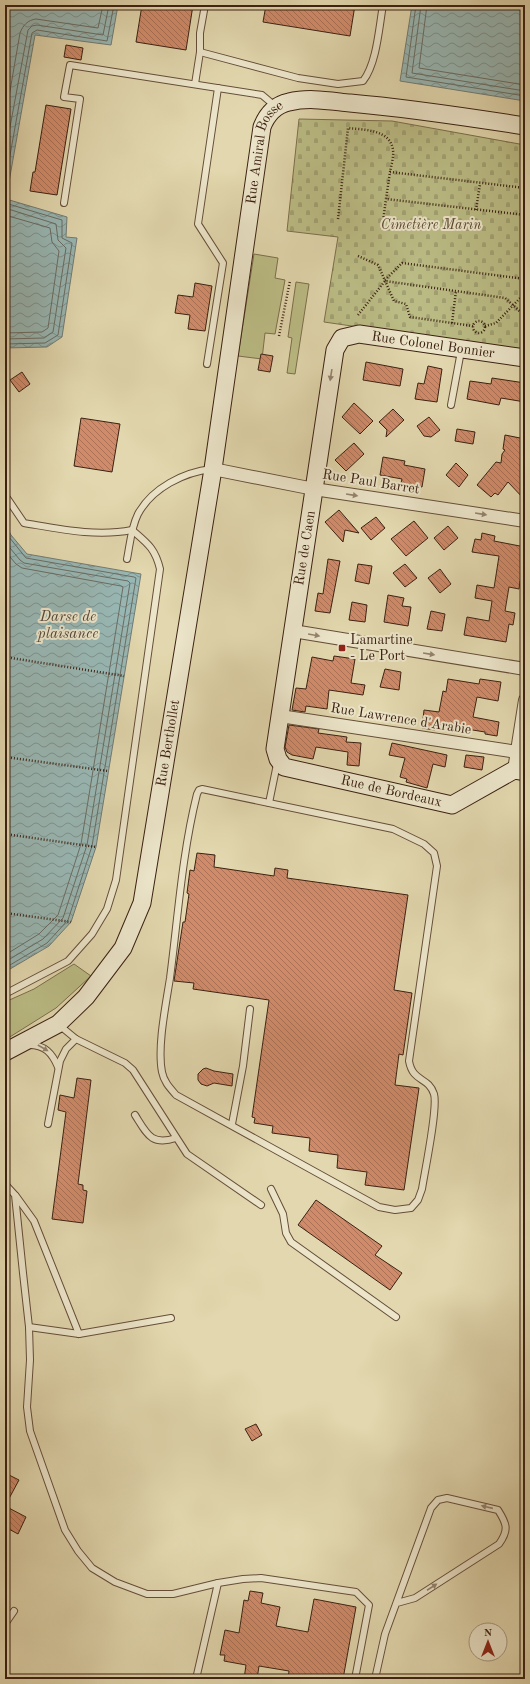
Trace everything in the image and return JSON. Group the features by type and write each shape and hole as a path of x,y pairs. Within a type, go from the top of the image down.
{"main road":[{"name":"Rue Amiral Bosse","path":"226,377 262,127 266,116 276,107 289,102 307,99 371,105 525,126"},
{"name":"Rue Colonel Bonnier","path":"342,338 360,334 525,358"},
{"name":"Rue de Caen","path":"278,759 275,749 335,350 342,338"},
{"name":"Rue Berthollet","path":"12,1048 58,1024 86,997 123,948 142,902 226,377"},
{"name":"Rue de Bordeaux","path":"278,759 284,767 452,806 519,771"}],"street":[{"name":"Rue Paul Barret","path":"212,469 314,489 525,521"},
{"path":"293,631 525,669"},
{"path":"519,771 517,752 525,700"},
{"name":"Rue Lawrence d'Arabie","path":"280,716 517,752"}],"lane":[{"path":"194,84 200,52 200,33 205,5"},
{"path":"200,52 298,78 338,84 363,81 369,74 383,5"},
{"path":"64,203 80,99 64,97 70,65 262,95 276,107"},
{"path":"207,364 223,263 198,224 218,88"},
{"path":"451,405 461,349"},
{"path":"127,559 132,530 139,513 152,496 171,482 197,471 212,469"},
{"path":"5,495 24,523 86,532 115,533 132,530"},
{"path":"5,994 68,961 92,934 107,909 116,880 160,569 157,557 152,547 132,530"},
{"path":"269,803 278,759"},
{"path":"202,789 393,829 424,844 434,853 437,866 409,1061 410,1070 431,1086 434,1095 433,1114 422,1189 418,1200 411,1208 395,1210 379,1207 232,1124 176,1095 166,1084 160,1056 190,824 199,790 202,789"},
{"path":"232,1124 243,1066 250,1009"},
{"path":"58,1024 76,1039 125,1063 132,1070 187,1154 261,1204"},
{"path":"48,1124 60,1061 66,1049 76,1039"},
{"path":"12,1048 37,1045 48,1050 54,1057 58,1068"},
{"path":"134,1115 150,1137 159,1142 176,1138"},
{"path":"5,1184 16,1195 34,1221 79,1334"},
{"path":"271,1189 283,1214 286,1233 290,1242 396,1317"},
{"path":"16,1195 29,1327 30,1360 27,1407 30,1431 55,1505 65,1530 78,1551 92,1568 115,1582 147,1594 173,1594 218,1582 261,1578 356,1592 368,1605 355,1679"},
{"path":"29,1327 79,1334 171,1318"},
{"path":"375,1679 385,1634 431,1508 438,1500 447,1498 498,1510 506,1521 505,1535 499,1544 415,1598 397,1603"},
{"path":"196,1679 218,1582"},
{"path":"5,1624 14,1611"}],"path":[{"path":"338,219 348,128 377,132 388,139 393,150 382,228"},
{"path":"390,172 480,184 525,188"},
{"path":"476,210 480,184"},
{"path":"386,200 525,215"},
{"path":"358,256 378,265 394,301 406,304 410,317 473,326"},
{"path":"358,315 384,281 402,263 525,279"},
{"path":"279,336 290,281"},
{"path":"384,281 505,298 525,316"},
{"path":"452,323 456,291"},
{"path":"485,326 496,323 525,294"},
{"path":"473,326 475,322 478,321 482,321 485,326"},
{"path":"473,326 474,330 480,333 483,332 485,326"},
{"path":"5,657 124,676"},
{"path":"5,757 108,771"},
{"path":"5,834 96,847"},
{"path":"5,913 71,922"}],"green space":[{"name":"Cimetière Marin","path":"299,119 392,121 525,145 525,351 324,322 338,237 287,231"},
{"path":"254,254 278,258 275,278 285,280 275,334 265,333 262,359 238,356"},
{"path":"296,282 309,284 295,374 287,373 292,338 288,337"},
{"path":"74,964 91,976 56,1008 5,1040 5,1002 34,989"}],"water":[{"path":"5,5 118,5 111,45 35,35 6,199 67,217 66,237 77,238 62,337 47,347 5,348"},
{"path":"412,5 525,5 525,101 400,81"},
{"name":"Darse de plaisance","path":"5,524 11,535 27,554 141,574 96,847 71,922 49,946 5,972"}],"building":[{"path":"142,5 193,5 186,50 136,42"},
{"path":"266,5 355,5 350,36 263,22"},
{"path":"66,45 83,48 81,60 64,57"},
{"path":"46,105 71,109 57,195 30,191 33,172 35,172"},
{"path":"195,283 212,286 205,331 188,329 190,315 175,313 178,295 193,297"},
{"path":"261,354 273,356 270,372 258,370"},
{"path":"366,362 403,369 400,386 363,380"},
{"path":"428,366 442,369 437,402 415,399 418,383 424,384"},
{"path":"22,372 30,384 19,392 10,380"},
{"path":"492,378 525,383 525,402 501,398 499,405 467,399 470,381 491,384"},
{"path":"354,403 373,421 360,434 342,417"},
{"path":"393,409 404,420 386,437 387,430 379,422"},
{"path":"429,417 440,430 431,437 424,436 417,426"},
{"path":"81,418 120,424 112,472 74,466"},
{"path":"457,429 475,432 473,444 455,441"},
{"path":"505,435 525,439 525,500 508,482 498,495 495,493 491,497 477,485 496,462 501,463 502,454 505,450 503,449"},
{"path":"354,443 364,454 346,471 335,460"},
{"path":"383,457 405,461 404,465 425,469 422,487 401,483 402,479 380,475"},
{"path":"456,463 468,475 459,487 446,475"},
{"path":"339,510 359,533 345,530 343,542 325,522"},
{"path":"376,517 385,528 371,540 361,528"},
{"path":"414,521 428,538 406,556 391,539"},
{"path":"448,526 458,538 444,550 434,538"},
{"path":"482,533 495,536 494,541 525,547 525,574 520,581 519,589 509,587 505,611 515,613 513,625 509,624 506,642 464,635 467,617 489,621 492,601 475,598 477,585 494,588 499,556 472,552 475,539 481,540"},
{"path":"328,559 340,561 330,613 315,611 318,593 323,594"},
{"path":"358,564 372,566 369,584 355,581"},
{"path":"405,564 417,578 405,587 393,573"},
{"path":"440,569 451,584 440,593 428,578"},
{"path":"388,595 404,598 402,606 411,607 408,626 384,622"},
{"path":"352,602 367,605 365,622 349,620"},
{"path":"431,611 445,614 442,631 427,629"},
{"path":"334,656 355,659 351,683 365,685 363,695 329,690 327,709 306,706 305,712 292,710 296,688 306,689 312,657 333,661"},
{"path":"385,669 401,672 399,690 380,687"},
{"path":"448,679 479,684 480,679 501,682 498,701 477,697 473,717 499,722 497,736 485,734 485,732 436,724 435,730 422,728 424,710 439,712 443,691 446,692"},
{"path":"289,725 319,729 318,733 347,737 346,742 361,743 359,766 347,765 348,752 316,747 313,759 292,755 287,752 285,747"},
{"path":"392,743 447,755 445,767 433,764 427,788 406,782 407,779 400,777 405,758 389,755"},
{"path":"466,755 484,757 482,770 464,767"},
{"path":"197,853 215,855 214,867 274,876 275,868 288,870 287,878 408,895 394,990 412,993 403,1055 399,1054 395,1085 419,1088 404,1190 365,1185 367,1172 337,1168 338,1155 309,1151 310,1138 272,1133 273,1126 254,1123 255,1118 252,1117 269,1000 193,989 194,983 174,981 183,922 185,922 189,894 187,893 190,870 194,871"},
{"path":"206,1068 233,1074 232,1086 214,1083 207,1086 201,1084 198,1080 198,1074"},
{"path":"77,1078 91,1080 78,1184 83,1185 83,1190 87,1191 83,1223 52,1219 66,1112 58,1110 60,1095 74,1098"},
{"path":"316,1200 382,1246 375,1255 402,1273 390,1290 298,1225"},
{"path":"256,1424 262,1435 252,1441 245,1429"},
{"path":"5,1473 19,1480 5,1506"},
{"path":"5,1506 26,1517 18,1534 5,1527"},
{"path":"250,1591 263,1593 261,1603 280,1607 276,1626 308,1632 314,1599 356,1607 343,1679 288,1679 289,1671 259,1666 257,1679 244,1679 246,1665 224,1661 225,1655 220,1655 225,1630 239,1633 244,1600 248,1601"}],"place":[{"name":"Lamartine - Le Port","path":"342,648"}]}
